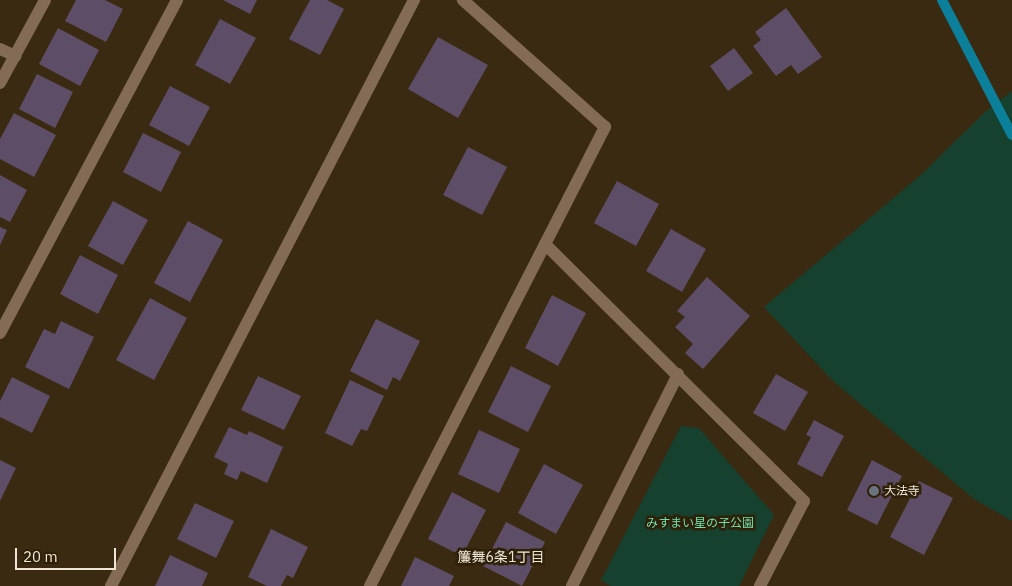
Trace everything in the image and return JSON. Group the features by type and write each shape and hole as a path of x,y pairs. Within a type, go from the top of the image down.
{"street":[{"path":"0,83 45,0"},
{"path":"0,333 177,0"},
{"path":"111,586 414,0"},
{"path":"370,586 606,127 463,0"},
{"path":"0,49 15,56"},
{"path":"545,244 804,501 760,586"},
{"path":"572,586 678,374"}],"green space":[{"path":"1012,91 1012,521 974,499 834,382 764,307 922,174 985,112"},
{"name":"みすまい星の子公園","path":"681,426 699,428 774,515 739,586 611,586 601,580"}],"building":[{"path":"76,0 105,0 123,9 106,42 65,21"},
{"path":"223,0 257,0 250,14"},
{"path":"310,0 327,0 344,9 320,55 289,39"},
{"path":"786,8 822,57 798,74 791,65 776,76 753,46 761,40 755,32"},
{"path":"220,19 256,38 230,84 195,65"},
{"path":"58,28 99,50 80,86 39,64"},
{"path":"438,37 488,65 458,118 408,89"},
{"path":"734,48 753,73 728,91 710,66"},
{"path":"37,74 73,92 55,128 19,109"},
{"path":"170,86 210,107 189,146 149,125"},
{"path":"14,113 56,135 34,177 0,159 0,139"},
{"path":"143,133 181,152 161,192 123,172"},
{"path":"468,147 507,167 482,215 443,195"},
{"path":"0,175 27,190 10,222 0,217"},
{"path":"617,181 659,204 636,246 594,223"},
{"path":"113,201 148,220 123,265 88,246"},
{"path":"188,221 223,240 190,302 154,283"},
{"path":"0,227 7,230 0,245"},
{"path":"671,229 706,249 682,292 646,271"},
{"path":"80,255 118,275 98,314 60,294"},
{"path":"707,277 750,316 703,369 685,353 693,344 675,327 685,317 677,311"},
{"path":"552,295 586,313 558,366 525,348"},
{"path":"150,298 187,318 154,380 116,360"},
{"path":"376,319 420,341 400,381 393,377 387,390 350,371"},
{"path":"61,321 94,337 69,389 25,367 44,329 55,334"},
{"path":"511,366 551,386 528,432 488,412"},
{"path":"776,374 808,392 785,431 753,413"},
{"path":"258,376 301,396 284,430 241,410"},
{"path":"12,377 50,396 32,433 0,417 0,401"},
{"path":"350,380 384,396 367,431 361,429 352,446 325,433"},
{"path":"814,420 844,436 822,477 797,464 811,437 806,435"},
{"path":"229,427 247,435 249,431 283,447 267,483 241,471 237,480 224,474 228,464 214,457"},
{"path":"479,430 520,449 499,493 458,474"},
{"path":"0,460 16,468 0,501"},
{"path":"872,460 902,476 877,525 847,510"},
{"path":"544,464 583,485 556,534 518,513"},
{"path":"919,481 953,498 924,555 890,537"},
{"path":"452,492 486,510 462,556 428,539"},
{"path":"195,503 234,521 216,558 177,539"},
{"path":"506,522 545,542 522,586 483,566"},
{"path":"271,529 308,547 293,578 287,575 281,586 267,586 248,577"},
{"path":"170,555 208,573 202,586 155,586"},
{"path":"415,557 454,576 449,586 401,586"}],"waterway":[{"path":"942,0 1012,135"}],"place":[{"name":"大法寺","path":"874,491"}],"district":[{"name":"簾舞6条1丁目","path":"501,557"}]}
